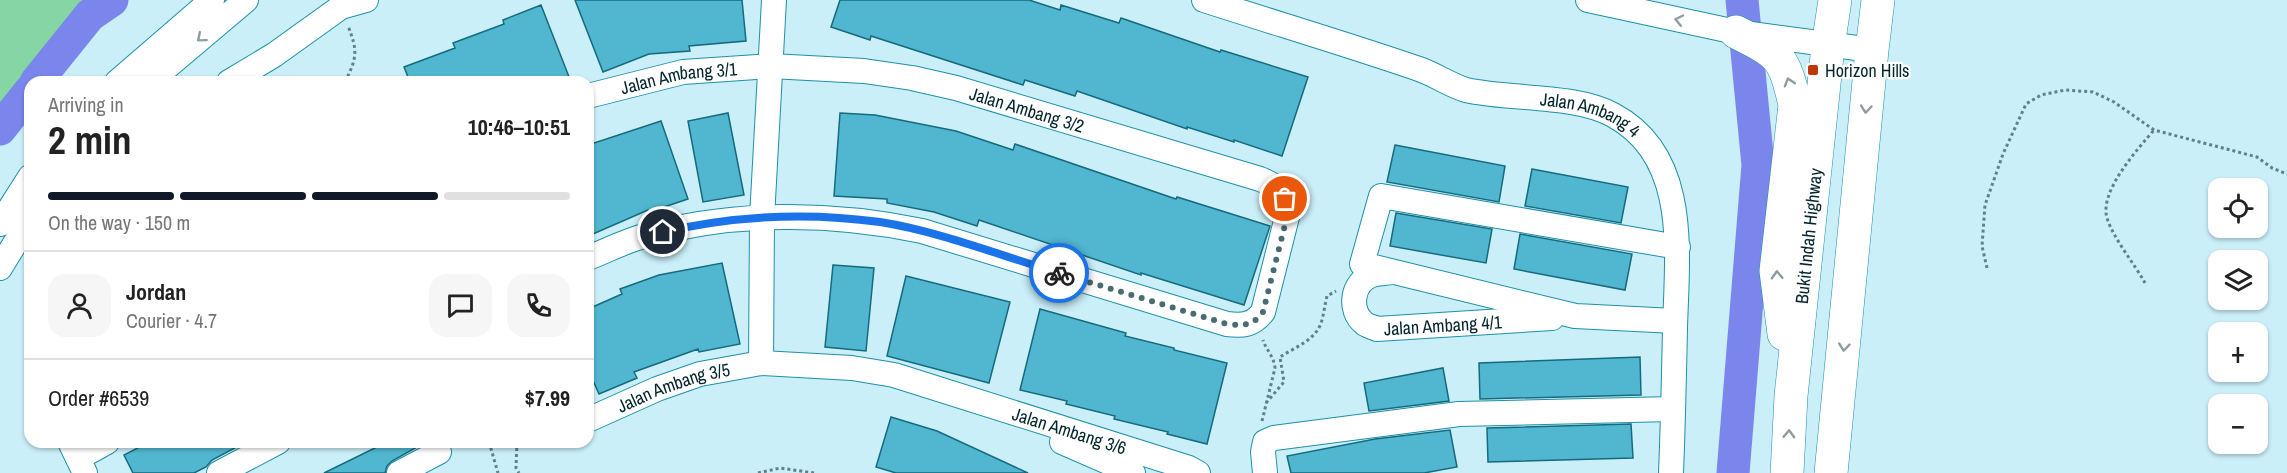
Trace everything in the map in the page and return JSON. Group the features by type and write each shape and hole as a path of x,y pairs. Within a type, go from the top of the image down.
{"highway":[{"name":"Bukit Indah Highway","path":"1787,473 1791,396 1828,46 1835,0"},
{"path":"1831,473 1878,0"},
{"path":"1736,32 1767,48 1780,60 1789,78 1795,105 1776,271 1791,396"}],"street":[{"path":"124,76 213,0"},
{"path":"156,76 246,0"},
{"path":"239,76 274,55 341,7 366,0"},
{"path":"761,363 762,218 774,0"},
{"name":"Jalan Ambang 4","path":"1204,0 1419,69 1463,89 1498,96 1538,98 1582,105 1611,114 1636,130 1654,151 1671,193 1678,247 1671,473"},
{"path":"1588,0 1736,32 1828,46 1872,50"},
{"name":"Jalan Ambang 3/1","path":"594,94 683,72 771,66"},
{"name":"Jalan Ambang 3/2","path":"771,66 864,71 923,81 1046,115 1260,179 1276,186 1285,199 1288,213 1263,312 1250,323"},
{"path":"0,224 24,186"},
{"path":"1394,272 1362,264 1381,196 1678,247"},
{"path":"594,256 652,234 704,223 762,218 834,218 881,222 922,231 1227,324 1250,323"},
{"path":"0,268 24,229"},
{"name":"Jalan Ambang 4/1","path":"1575,316 1394,272 1371,275 1360,283 1354,296 1356,312 1364,324 1377,329 1575,316 1675,321"},
{"name":"Jalan Ambang 3/6","path":"761,363 852,369 894,375 1189,468 1198,473"},
{"name":"Jalan Ambang 3/5","path":"594,417 657,389 700,374 761,363"},
{"name":"Jalan Ambang 3/6","path":"941,391 1133,473"},
{"path":"1265,473 1263,452 1265,442 1274,438 1459,414 1673,409"},
{"path":"78,458 96,448"},
{"path":"219,473 267,448"},
{"path":"399,473 439,452"}],"path":[{"path":"341,7 356,46 354,61 348,76"},
{"path":"1987,268 1982,246 1985,205 2003,154 2026,104 2041,95 2065,90 2093,92 2114,102 2154,130 2257,157 2272,168 2287,174"},
{"path":"2145,283 2107,217 2108,198 2133,155 2154,130"},
{"path":"1266,403 1284,382 1280,357 1309,340 1317,332 1322,322 1327,296 1340,291 1354,296"},
{"path":"1250,323 1274,361 1260,430"},
{"path":"491,448 498,473"},
{"path":"517,448 516,468 519,473"},
{"path":"758,473 780,468 814,473"}],"green space":[{"path":"0,0 112,0 90,15 41,76 24,76 24,99 0,129"}],"building":[{"path":"575,0 742,0 746,41 689,46 690,51 649,54 603,72"},
{"path":"840,0 1029,0 1060,10 1061,5 1119,23 1121,18 1220,52 1221,50 1308,77 1282,156 1234,140 1234,142 1187,127 1187,129 1077,91 1075,96 1025,80 1023,85 871,36 870,40 831,27"},
{"path":"541,5 569,76 408,76 404,67 455,48 453,43 504,24 503,20"},
{"path":"728,113 744,195 703,202 688,121"},
{"path":"840,113 875,115 956,131 1013,150 1015,144 1176,199 1177,197 1270,226 1244,305 1141,273 1141,275 979,220 977,226 934,212 887,203 887,199 834,196"},
{"path":"661,121 688,199 649,212 648,210 594,234 594,143"},
{"path":"1395,145 1505,166 1499,202 1387,182"},
{"path":"1532,169 1628,187 1621,223 1525,206"},
{"path":"1396,213 1492,229 1486,263 1390,246"},
{"path":"1520,234 1632,254 1625,290 1514,269"},
{"path":"722,263 740,344 699,352 698,349 634,372 637,378 599,394 594,383 594,306 622,294 620,289 659,275"},
{"path":"833,265 874,268 866,351 825,347"},
{"path":"906,276 1010,302 989,383 887,356"},
{"path":"1040,309 1126,333 1125,336 1227,363 1207,444 1114,419 1115,416 1066,404 1067,401 1020,390"},
{"path":"1640,357 1641,395 1480,399 1479,363"},
{"path":"1443,368 1449,401 1369,411 1364,383"},
{"path":"891,417 937,431 1028,473 896,473 876,467"},
{"path":"1631,424 1633,458 1488,462 1487,428"},
{"path":"1450,430 1457,467 1424,473 1291,473 1287,456 1375,439"},
{"path":"137,448 235,448 194,473 133,473 124,455"},
{"path":"375,448 415,448 392,461 385,473 324,473"}],"waterway":[{"path":"41,76 90,15 112,0"},
{"path":"1733,473 1758,165 1742,0"},
{"path":"0,129 24,99"}],"way so far":[{"path":"1059,273 1227,324 1243,326 1256,321 1263,312 1288,213 1285,199"}],"place":[{"name":"Horizon Hills","path":"1813,70"}],"route":[{"path":"663,232 704,223 762,218 834,218 881,222 922,231 1059,273"}]}
